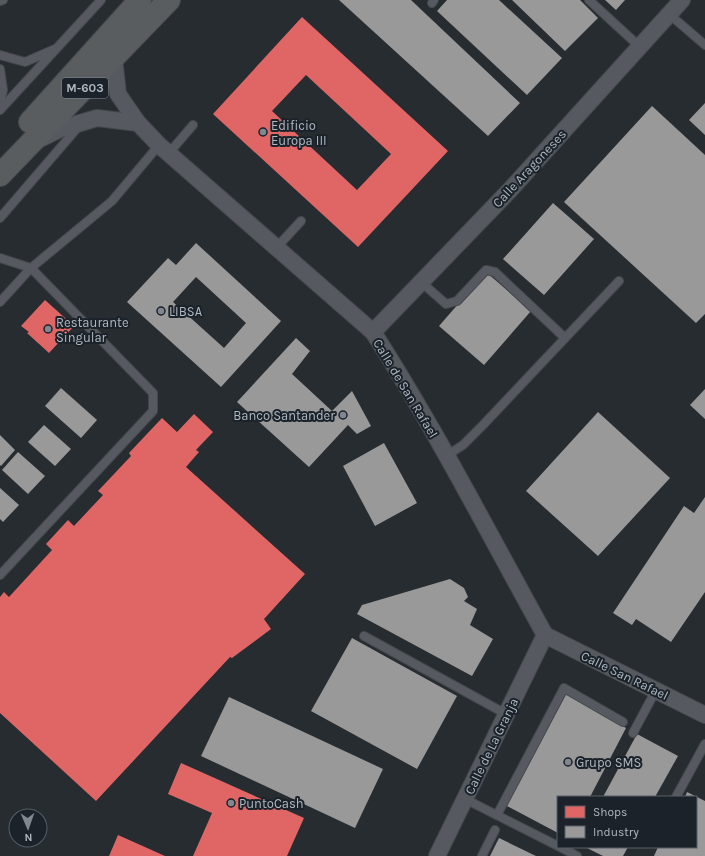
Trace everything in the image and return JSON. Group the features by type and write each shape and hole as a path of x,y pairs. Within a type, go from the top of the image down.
{"highway":[{"name":"M-603","path":"0,175 9,155 140,0"},
{"name":"M-603","path":"9,155 114,58 169,0"}],"street":[{"name":"Calle Aragoneses","path":"373,332 510,190 682,0"},
{"name":"Calle de San Rafael","path":"114,58 118,94 138,123 164,149 373,332 398,370 545,635"},
{"path":"9,155 60,129 97,118 138,123"},
{"name":"Calle San Rafael","path":"545,635 705,715"},
{"name":"Calle de La Granja","path":"437,856 545,635"}],"lane":[{"path":"78,25 95,0"},
{"path":"0,110 101,0"},
{"path":"590,0 640,47"},
{"path":"669,14 705,45"},
{"path":"0,55 25,62 57,48"},
{"path":"0,69 2,90 0,104"},
{"path":"0,218 82,122"},
{"path":"0,302 31,268 112,201 164,149 193,125"},
{"path":"277,247 301,221"},
{"path":"0,258 31,268 153,393 153,411 0,575"},
{"path":"421,282 446,304 457,301 486,270 495,272 565,338"},
{"path":"446,456 468,440 619,281"},
{"path":"364,636 506,714"},
{"path":"497,815 564,688 623,722"},
{"path":"633,733 656,690"},
{"path":"677,796 705,744"},
{"path":"465,799 557,846"},
{"path":"482,856 495,830"},
{"path":"561,848 577,856"}],"building: Shops":[{"name":"Edificio Europa III","path":"302,17 448,151 358,247 213,114","holes":["306,75 391,154 357,190 272,111"]},
{"name":"Restaurante Singular","path":"45,300 74,326 49,353 27,333 29,332 21,326"},
{"path":"194,414 213,432 196,450 199,452 186,467 305,574 264,619 271,629 232,658 230,657 96,801 0,713 0,597 4,592 9,597 52,550 46,544 68,520 74,526 103,495 98,491 131,456 129,453 162,418 177,432"},
{"name":"PuntoCash","path":"181,763 304,818 287,856 193,856 212,813 168,794"},
{"path":"118,835 165,856 109,856"}],"building: Industry":[{"path":"339,0 411,0 520,103 488,136"},
{"path":"447,0 499,0 562,58 527,95 437,11"},
{"path":"512,0 580,0 598,18 565,51"},
{"path":"605,0 625,0 616,10"},
{"path":"705,103 705,135 689,120"},
{"path":"652,106 705,155 705,314 696,323 564,202"},
{"path":"553,203 594,239 544,295 503,259"},
{"name":"LIBSA","path":"196,243 281,321 221,387 127,302 168,258 176,265","holes":["196,277 246,323 224,348 173,302"]},
{"path":"486,272 531,311 484,365 439,326"},
{"path":"296,338 310,351 292,374 332,411 352,391 371,426 357,434 348,425 309,467 237,402"},
{"path":"61,388 97,420 81,438 45,406"},
{"path":"705,389 705,419 690,405"},
{"path":"598,412 670,478 598,556 526,491"},
{"path":"44,425 71,449 55,466 28,442"},
{"path":"0,435 15,450 1,466 0,465"},
{"path":"384,443 417,503 375,526 343,466"},
{"path":"18,452 45,476 28,494 2,470"},
{"path":"0,488 19,505 3,522 0,519"},
{"path":"705,497 705,592 671,642 636,619 632,625 613,613 684,506 694,513"},
{"path":"450,579 464,588 468,597 464,601 477,609 470,625 493,639 472,676 357,614 362,605"},
{"path":"352,638 457,696 417,769 311,711"},
{"name":"Grupo SMS","path":"566,694 626,728 591,796 557,796 557,832 505,805"},
{"path":"229,697 383,769 355,828 201,756"},
{"name":"Grupo SMS","path":"637,734 678,756 656,796 604,796"},
{"path":"687,792 695,796 685,796"},
{"path":"697,797 705,801 705,856 654,856 658,848 697,848"},
{"path":"499,838 536,856 490,856"},
{"path":"587,848 627,848 623,856 603,856"}],"place":[{"name":"Edificio Europa III","path":"263,132"},
{"name":"LIBSA","path":"161,311"},
{"name":"Restaurante Singular","path":"48,329"},
{"name":"Banco Santander","path":"343,415"},
{"name":"Grupo SMS","path":"568,762"},
{"name":"PuntoCash","path":"231,803"}]}
